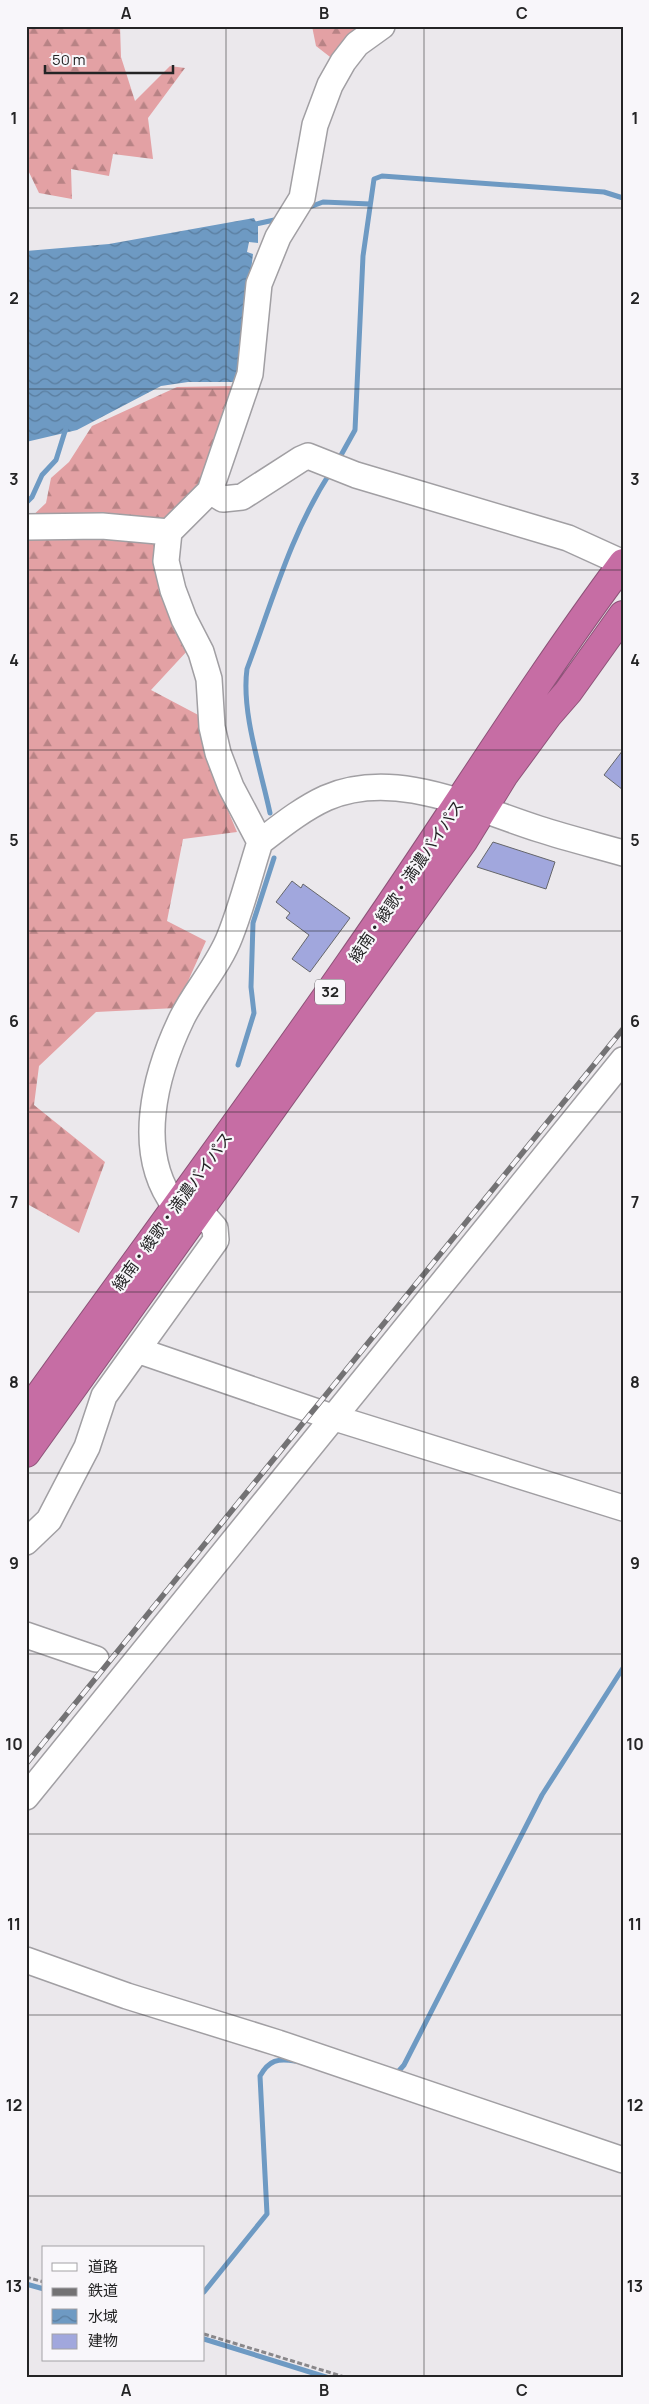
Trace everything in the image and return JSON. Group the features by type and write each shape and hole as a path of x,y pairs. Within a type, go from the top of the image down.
{"highway":[{"name":"綾南・綾歌・満濃バイパス","path":"26,1414 188,1208 464,840 471,806 565,641 623,563"},
{"name":"綾南・綾歌・満濃バイパス","path":"471,806 504,775 548,715 568,692 623,615"},
{"name":"綾南・綾歌・満濃バイパス","path":"26,1453 188,1208"}],"street":[{"path":"260,842 231,787 218,753 212,727 210,679 201,652 184,619 173,590 166,562 169,532 210,491 250,374 259,284 278,237 302,198 315,125 330,85 343,62 357,44 382,26"},
{"path":"210,491 224,499 242,497 308,456 356,475 568,538 623,563"},
{"path":"26,527 102,526 169,532"},
{"path":"26,1542 50,1520 88,1447 104,1396 216,1240 215,1228 164,1191 156,1161 152,1134 157,1088 164,1060 182,1017 230,937 260,842 301,811 327,798 349,792 400,788 471,806 623,853"},
{"path":"26,1797 335,1418 623,1060"},
{"path":"137,1350 335,1418 623,1508"},
{"path":"26,1635 96,1659"},
{"path":"26,1960 127,1996 278,2043 623,2160"}],"path":[{"path":"26,2277 42,2281"},
{"path":"205,2334 348,2378"}],"green space":[{"path":"26,26 120,26 121,57 135,101 170,66 185,68 148,118 153,159 113,154 109,176 71,169 72,199 39,193 26,166"},
{"path":"312,26 364,26 334,60 316,46"},
{"path":"237,386 203,479 160,524 188,650 151,690 204,718 205,756 237,832 183,839 167,921 206,941 176,1008 96,1012 39,1066 34,1105 105,1162 79,1233 29,1205 26,1207 26,522 46,503 51,478 69,462 92,426 177,387"}],"water":[{"path":"254,218 258,226 258,243 249,242 247,252 253,254 240,362 233,382 188,382 161,386 77,430 26,442 26,251 109,244"}],"building":[{"path":"623,750 623,790 604,775"},
{"path":"493,842 555,862 546,889 477,867"},
{"path":"292,881 301,888 303,884 350,918 310,972 292,959 309,935 286,918 290,913 276,902"}],"waterway":[{"path":"340,457 355,430 363,256 374,179 382,176 604,192 623,198"},
{"path":"307,208 323,202 370,204"},
{"path":"251,225 279,219"},
{"path":"26,503 32,497 42,475 56,460 66,428"},
{"path":"270,813 249,722 246,686 247,669 293,544 316,496 330,473"},
{"path":"238,1065 254,1013 251,987 253,923 274,858"},
{"path":"397,2073 404,2065 542,1795 623,1668"},
{"path":"205,2291 267,2214 260,2076 267,2066 274,2061 295,2061"},
{"path":"26,2284 42,2288"},
{"path":"205,2339 329,2378"}],"railway":[{"path":"26,1764 623,1029"}]}
